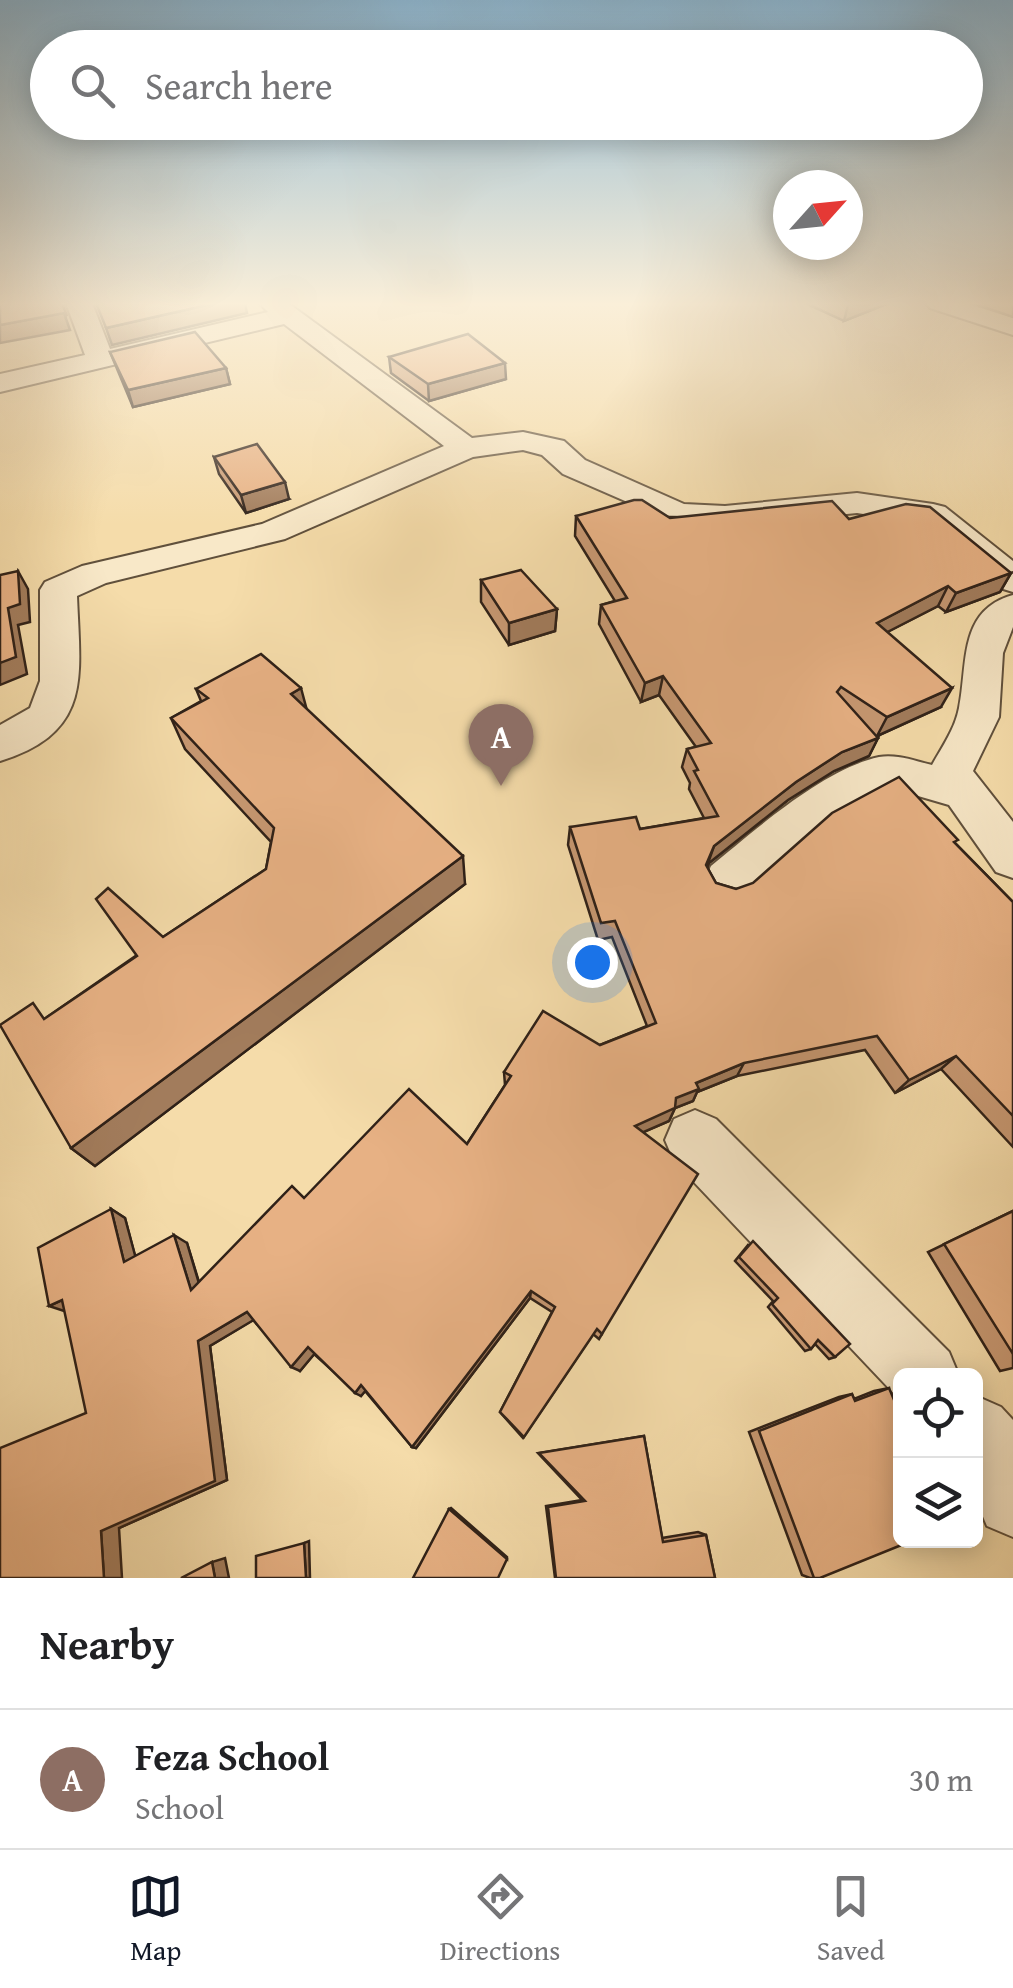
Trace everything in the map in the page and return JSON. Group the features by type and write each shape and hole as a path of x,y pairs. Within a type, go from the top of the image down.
{"street":[{"path":"0,383 28,377"},
{"path":"371,377 466,448"},
{"path":"0,746 47,718 60,681 58,590 95,574 273,532 466,448 523,441 554,448 574,467 678,514 724,516 857,503 933,514 1013,580"},
{"path":"1013,607 988,631 980,656 980,708 950,773 960,792 1013,858"},
{"path":"728,881 805,815 880,774 901,774 960,792"},
{"path":"695,1140 917,1368"},
{"path":"983,1440 1013,1500"}],"building":[{"path":"122,377 188,377 128,390"},
{"path":"417,377 455,377 428,384"},
{"path":"257,444 285,482 241,495 214,457"},
{"path":"642,500 670,518 832,501 849,519 906,504 930,507 1011,573 956,593 948,586 877,623 952,688 887,717 841,687 837,692 878,738 842,752 796,782 714,846 706,865 716,883 736,889 753,883 832,813 899,777 958,840 954,842 1013,902 1013,1116 956,1056 909,1080 877,1036 744,1063 696,1083 699,1089 676,1098 675,1108 635,1126 698,1174 602,1334 597,1329 524,1437 500,1412 555,1307 531,1291 412,1447 361,1385 355,1393 308,1347 291,1367 247,1312 198,1341 215,1481 101,1531 104,1578 0,1578 0,1448 86,1413 62,1300 49,1306 38,1248 111,1209 124,1262 174,1235 191,1290 292,1186 304,1198 409,1089 467,1144 511,1076 504,1072 543,1011 600,1045 656,1023 615,921 601,923 570,827 636,817 640,829 718,816 687,749 711,743 663,676 645,683 601,605 627,598 576,516"},
{"path":"521,570 557,609 509,623 481,580"},
{"path":"18,571 20,604 8,608 16,657 0,663 0,575"},
{"path":"261,654 301,688 291,694 463,856 71,1148 0,1025 33,1003 44,1019 137,956 96,899 108,888 163,937 266,869 274,828 171,718 208,698 196,689"},
{"path":"1013,1211 1013,1354 944,1244"},
{"path":"753,1241 850,1344 835,1357 818,1340 811,1349 772,1304 778,1298 739,1257"},
{"path":"889,1388 893,1397 894,1548 814,1578 759,1431 852,1394 855,1401"},
{"path":"644,1436 663,1542 706,1535 715,1578 556,1578 548,1507 585,1501 539,1453"},
{"path":"449,1509 507,1559 498,1578 413,1578"},
{"path":"304,1543 306,1578 256,1578 256,1556"},
{"path":"212,1562 215,1578 181,1578"}],"place":[{"name":"Feza School","path":"501,786"}]}
